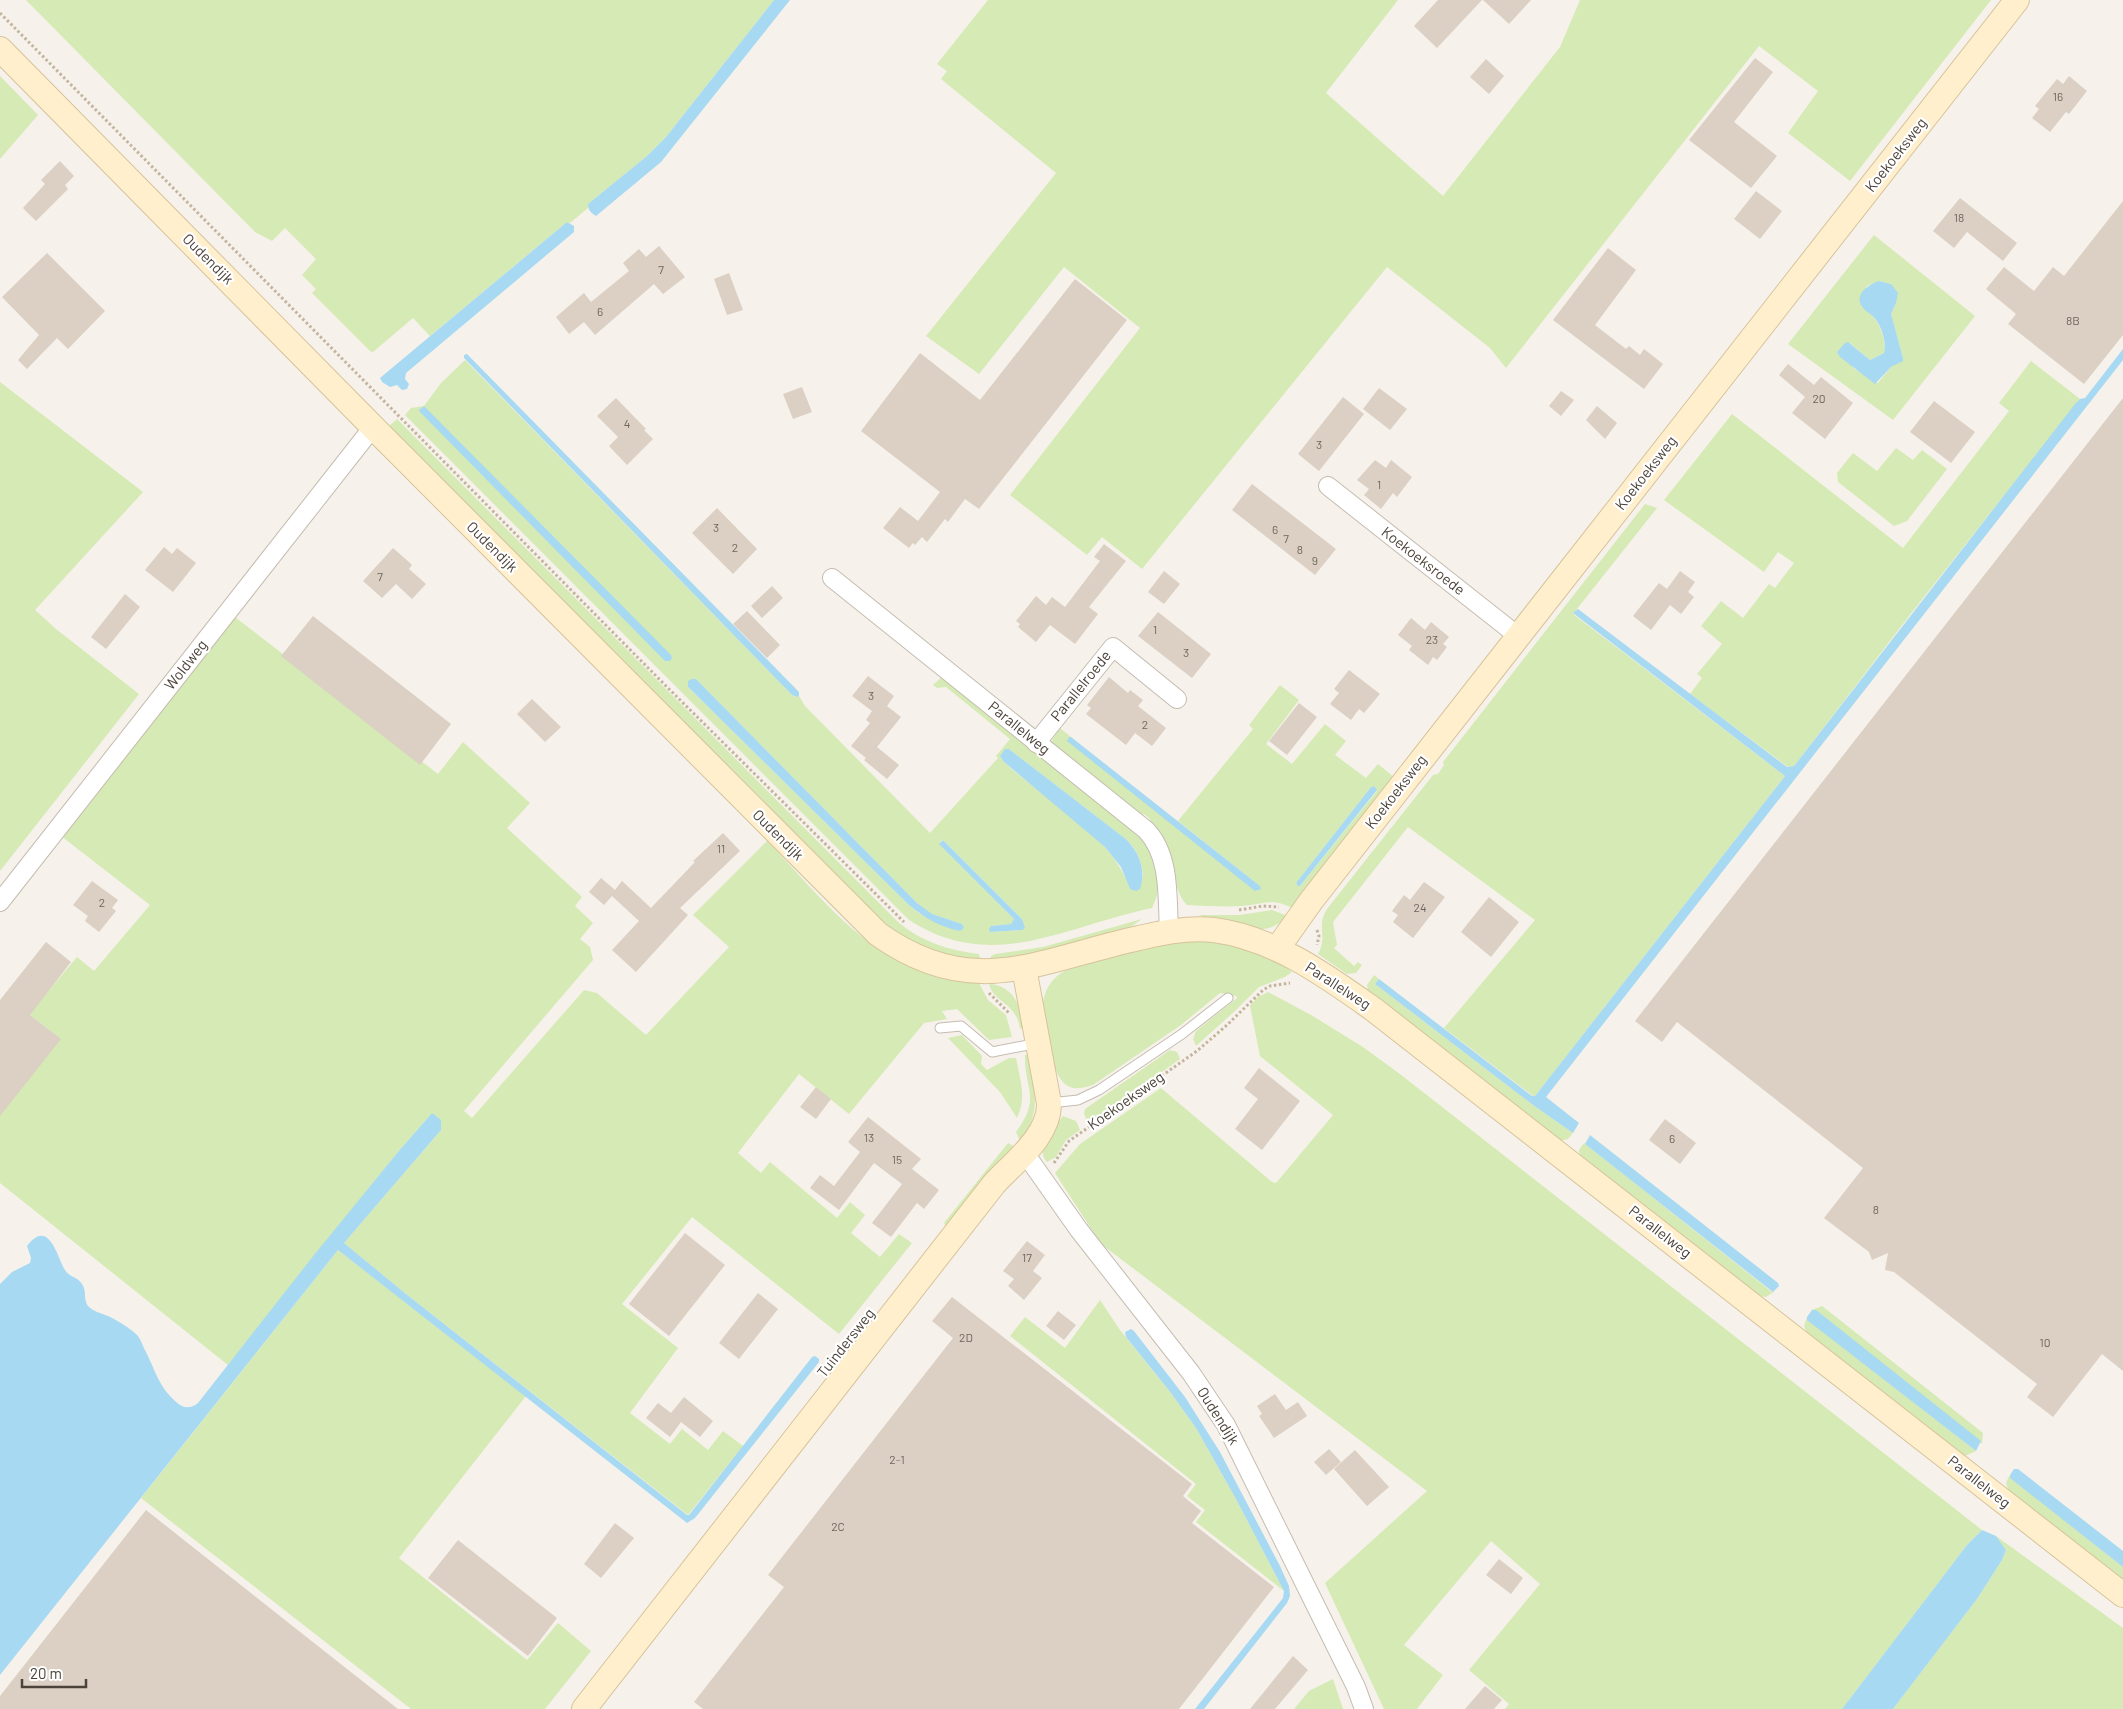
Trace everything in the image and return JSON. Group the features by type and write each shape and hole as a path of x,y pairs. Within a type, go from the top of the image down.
{"street":[{"name":"Koekoeksweg","path":"1277,949 1311,901 2017,0"},
{"name":"Oudendijk","path":"0,49 866,924 891,944 920,958 961,970 984,972 1024,968"},
{"name":"Woldweg","path":"0,902 373,427"},
{"name":"Koekoeksroede","path":"1328,486 1518,636"},
{"name":"Parallelweg","path":"832,578 1146,830 1156,841 1164,861 1168,932"},
{"name":"Parallelroede","path":"1036,743 1113,647 1176,699"},
{"name":"Parallelweg","path":"1024,968 1168,932 1214,930 1248,938 1277,949 1327,976 1373,1008 2123,1595"},
{"name":"Tuindersweg","path":"584,1709 994,1184 1037,1137 1046,1123 1049,1103 1029,1045 1024,968"},
{"name":"Oudendijk","path":"1024,1152 1079,1230 1191,1373 1226,1425 1356,1687 1364,1709"}],"lane":[{"name":"Koekoeksweg","path":"1049,1103 1078,1100 1099,1090 1182,1034 1228,998"},
{"path":"940,1028 961,1026 992,1052 1029,1045"}],"path":[{"name":"Oudendijk","path":"0,13 666,686 908,925"},
{"path":"984,972 990,995 1012,1018 1029,1045"},
{"name":"Koekoeksweg","path":"1039,1174 1056,1162 1069,1141 1197,1051 1263,990 1270,986 1290,983"}],"green space":[{"path":"26,0 774,0 666,137 647,156 588,204 588,208 570,223 567,222 430,336 413,318 373,352 312,293 316,289 302,275 316,259 285,228 272,241 255,232"},
{"path":"988,0 1398,0 1326,93 1443,196 1560,47 1580,0 1991,0 1850,181 1788,133 1818,91 1759,46 1506,368 1490,348 1387,267 1142,569 1102,537 1087,555 1010,495 1140,328 1064,267 979,374 926,336 1056,173 941,79 947,71 937,64"},
{"path":"0,76 38,115 0,159"},
{"path":"1874,235 1975,316 1893,420 1788,344","holes":["1879,281 1891,284 1896,303 1891,314 1903,358 1891,367 1878,383 1853,368 1850,343 1870,360 1884,353 1884,340 1879,326 1862,306 1860,300 1867,286"]},
{"path":"465,360 792,695 799,696 805,706 930,833 998,758 996,756 1010,739 946,687 937,688 933,685 942,677 1138,830 1153,858 1158,877 1158,887 1152,908 1059,934 1000,945 970,943 940,936 909,920 405,415 411,408 424,406 441,383","holes":["696,679 917,903 931,914 962,924 920,914 909,905 688,687","1009,749 1127,840 1138,856 1143,876 1130,889 1121,869 1108,850 1074,818 1001,759","943,840 1022,919 1022,930 990,932 991,926 1011,924 1014,919 940,843"]},
{"path":"2031,361 2080,399 1794,766 1788,767 1690,694 1702,678 1697,674 1722,644 1701,626 1721,601 1743,618 1769,584 1775,588 1794,563 1778,552 1764,572 1664,500 1732,414 1903,548 2009,411 1999,403"},
{"path":"0,382 143,492 35,610 56,629 139,694 0,871"},
{"path":"397,419 898,922 926,940 957,950 979,954 980,959 967,959 941,953 916,943 881,921 388,427"},
{"path":"1896,448 1913,460 1922,450 1947,469 1907,521 1894,526 1838,482 1837,473 1853,453 1877,471"},
{"path":"1645,504 1657,508 1573,614 1785,776 1535,1096 1533,1096 1444,1028 1535,920 1408,827 1333,922 1337,945 1334,948 1354,966 1358,962 1362,965 1356,973 1347,974 1318,954 1322,942 1322,921 1327,909 1433,775 1438,774 1444,765 1443,762"},
{"path":"231,614 438,774 463,742 530,803 507,828 582,897 575,906 593,923 580,939 590,947 593,960 464,1111 472,1118 584,990 597,993 646,1035 729,947 693,915 767,841 836,913 874,946 894,959 916,969 931,974 979,983 988,1000 1006,1015 1012,1037 989,1040 957,1009 942,1011 947,1019 924,1023 849,1114 799,1074 738,1153 761,1173 770,1162 837,1218 850,1202 865,1215 851,1233 880,1257 899,1234 912,1243 839,1334 692,1217 622,1304 678,1348 630,1413 670,1444 682,1429 708,1450 723,1431 743,1446 688,1515 406,1294 344,1243 441,1130 432,1113 398,1152 228,1365 0,1183 0,1110 58,1037 29,1014 77,957 94,971 150,905 61,836"},
{"path":"1280,685 1299,700 1266,744 1292,764 1325,724 1346,741 1335,755 1366,778 1378,764 1395,778 1294,909 1274,902 1242,906 1187,905 1182,899 1176,884 1166,845 1154,830 1150,819 1144,814 1137,816 1051,742 1060,728 1071,737 1069,737 1068,741 1257,891 1260,886 1178,821 1253,729 1249,725","holes":["1374,786 1377,791 1299,887 1296,883 1371,787"]},
{"path":"1272,910 1288,916 1277,924 1264,929 1231,925 1199,915 1240,915"},
{"path":"1142,919 1132,926 1027,956 991,960 991,956 995,954 1043,947"},
{"path":"1199,941 1222,944 1261,955 1292,972 1285,977 1259,987 1196,1046 1193,1039 1196,1031 1237,998 1236,996 1220,993 1181,1025 1093,1085 1073,1088 1065,1084 1059,1076 1050,1053 1043,1006 1045,995 1052,981 1065,971 1131,952 1165,944"},
{"path":"1374,975 1379,979 1375,984 1533,1105 1573,1133 1568,1139 1560,1141 1368,991 1367,985"},
{"path":"991,984 1011,993 1021,1011 1025,1026 1022,1029 1014,1013 992,991 989,985"},
{"path":"1268,992 1311,1015 1363,1047 1400,1074 1982,1530 1967,1545 1842,1709 1505,1709 1509,1704 1469,1670 1540,1584 1491,1541 1404,1645 1443,1675 1417,1709 1384,1709 1325,1583 1427,1491 1101,1244 1055,1173 1080,1144 1161,1088 1272,1182 1276,1183 1333,1115 1260,1056 1250,1006 1258,997"},
{"path":"962,1035 982,1056 981,1064 987,1070 1009,1058 1016,1058 1022,1096 1022,1103 1017,1118 1000,1092 948,1038"},
{"path":"1170,1050 1177,1052 1180,1059 1105,1113 1088,1122 1084,1114 1085,1109"},
{"path":"1025,1055 1029,1055 1035,1100 1032,1120 1020,1141 1016,1132 1024,1120 1030,1102"},
{"path":"1063,1116 1076,1121 1080,1130 1066,1140 1056,1157 1047,1162 1044,1157 1044,1145"},
{"path":"1008,1143 1015,1147 947,1226 945,1225 944,1223"},
{"path":"1584,1143 1772,1292 1775,1291 1766,1297 1757,1296 1580,1157 1579,1150"},
{"path":"338,1250 526,1396 399,1558 527,1660 558,1623 591,1651 545,1709 411,1709 141,1498"},
{"path":"1100,1300 1120,1330 1171,1393 1196,1428 1284,1591 1196,1522 1205,1510 1187,1496 1196,1484 1010,1336 1025,1317 1065,1348"},
{"path":"1822,1306 1983,1433 1982,1444 1816,1311 1812,1310"},
{"path":"1807,1317 1808,1320 1976,1451 1965,1456 1807,1334 1804,1326"},
{"path":"2009,1476 2123,1567 2123,1582 2009,1492 2006,1483"},
{"path":"1996,1536 2123,1628 2123,1709 1893,1709 1977,1599 2002,1560 2006,1550"},
{"path":"1333,1679 1343,1709 1294,1709 1309,1691"}],"water":[{"path":"774,0 790,0 661,162 596,216 593,214 589,210 588,204 647,156 666,137"},
{"path":"567,222 574,226 574,232 406,373 405,379 409,384 407,389 402,390 397,385 390,387 382,382 380,378"},
{"path":"1879,281 1891,284 1898,293 1891,314 1903,361 1891,367 1875,384 1840,357 1837,352 1848,342 1870,360 1884,353 1884,341 1880,327 1875,318 1864,309 1860,300 1860,295 1866,288"},
{"path":"2123,349 2123,360 1546,1097 1579,1123 1573,1133 1533,1105 1375,984 1379,979 1532,1096 1535,1096 1785,776 1573,613 1578,609 1787,767 1794,766 2075,404 2080,399 2085,398"},
{"path":"467,354 799,692 799,696 792,695 464,358 464,355"},
{"path":"424,406 671,655 670,661 665,661 420,412 419,410"},
{"path":"696,679 917,903 932,914 962,924 964,928 960,931 939,924 909,905 688,687 688,681"},
{"path":"1069,737 1260,886 1261,889 1255,891 1067,741"},
{"path":"1005,749 1009,749 1127,840 1141,863 1142,882 1140,889 1136,891 1130,889 1121,867 1105,847 1003,761 1000,756"},
{"path":"1374,786 1377,790 1299,887 1296,883 1371,787"},
{"path":"943,840 1022,919 1025,928 1022,930 990,932 991,926 1011,924 1014,919 939,844"},
{"path":"432,1113 441,1120 441,1130 344,1243 687,1515 689,1515 812,1357 815,1356 819,1359 819,1362 695,1518 687,1523 338,1250 0,1675 0,1284 12,1272 30,1263 31,1258 27,1246 35,1238 47,1237 67,1272 82,1284 88,1306 119,1322 137,1335 165,1390 181,1405 192,1407 198,1403 314,1255"},
{"path":"1590,1135 1778,1283 1779,1286 1773,1292 1585,1144"},
{"path":"1812,1310 1816,1310 1981,1441 1976,1451 1807,1320"},
{"path":"1131,1329 1185,1397 1220,1452 1289,1586 1290,1596 1287,1603 1204,1709 1195,1709 1283,1598 1284,1591 1196,1428 1171,1393 1126,1337 1125,1332"},
{"path":"2014,1469 2018,1469 2123,1551 2123,1567 2010,1478"},
{"path":"1982,1530 1996,1536 2006,1550 2002,1560 1977,1599 1893,1709 1842,1709 1967,1545"}],"building":[{"path":"1438,0 1482,0 1437,48 1414,26"},
{"path":"1483,0 1531,0 1509,24"},
{"path":"1755,58 1773,72 1734,122 1777,156 1751,188 1689,140"},
{"path":"1486,59 1504,76 1489,94 1470,77"},
{"path":"2069,76 2087,91 2069,114 2066,112 2050,132 2032,118 2039,109 2035,106 2057,79 2063,84"},
{"path":"60,161 74,176 65,185 68,189 36,221 23,208 45,184 41,180"},
{"path":"1756,191 1782,211 1760,239 1734,219"},
{"path":"1960,198 2017,243 2003,261 1967,232 1954,248 1933,231"},
{"path":"2123,201 2123,335 2084,384 2008,324 2016,314 1986,289 2004,267 2034,291 2053,267 2064,276"},
{"path":"659,246 685,277 663,294 654,284 595,335 584,322 569,334 556,317 584,293 591,302 629,271 623,263 639,249 646,257"},
{"path":"1608,248 1636,270 1595,325 1626,349 1629,346 1640,355 1644,349 1663,364 1644,389 1553,320"},
{"path":"47,253 105,311 68,349 57,338 27,369 18,360 39,335 2,297"},
{"path":"729,273 743,310 727,315 714,279"},
{"path":"1075,279 1127,320 979,509 965,499 948,522 945,519 927,542 922,537 915,545 913,543 909,548 883,528 900,507 918,521 940,492 861,431 920,353 980,400"},
{"path":"1788,364 1814,385 1821,377 1853,403 1825,439 1792,413 1805,397 1779,375"},
{"path":"802,387 812,412 793,419 783,394"},
{"path":"1379,388 1407,409 1390,430 1363,409"},
{"path":"1561,391 1574,400 1561,416 1549,406"},
{"path":"1343,397 1364,414 1319,471 1298,454"},
{"path":"616,398 646,429 644,430 653,439 627,465 609,446 618,437 597,416"},
{"path":"2123,398 2123,1371 2102,1354 2053,1417 2027,1397 2037,1384 1894,1272 1885,1270 1888,1253 1872,1260 1869,1252 1824,1218 1863,1168 1677,1022 1662,1042 1635,1021"},
{"path":"1934,401 1975,432 1951,463 1910,432"},
{"path":"1597,406 1617,423 1605,439 1586,420"},
{"path":"1375,460 1386,468 1391,460 1412,477 1397,497 1393,493 1381,509 1364,495 1369,489 1357,480"},
{"path":"1252,484 1336,549 1315,575 1232,510"},
{"path":"717,508 757,549 733,574 692,533"},
{"path":"1104,544 1126,561 1089,607 1098,614 1075,644 1050,625 1036,642 1018,627 1020,624 1016,621 1036,596 1046,605 1052,597 1065,607 1100,561 1094,557"},
{"path":"164,547 172,554 177,548 196,563 173,592 145,570"},
{"path":"393,548 412,565 409,569 426,584 412,599 396,584 382,598 363,581"},
{"path":"1164,571 1180,584 1164,604 1148,592"},
{"path":"1680,571 1695,582 1688,592 1694,597 1681,614 1670,605 1651,630 1633,616 1659,583 1667,589"},
{"path":"772,586 783,598 762,618 751,606"},
{"path":"125,594 140,607 106,649 91,637"},
{"path":"747,611 780,645 767,658 733,624"},
{"path":"1158,612 1211,654 1192,678 1138,636"},
{"path":"313,616 451,724 420,765 281,656"},
{"path":"1411,618 1425,630 1431,622 1449,637 1443,644 1447,647 1437,660 1433,657 1428,665 1409,650 1412,646 1398,635"},
{"path":"1349,670 1380,694 1364,713 1359,709 1351,720 1330,704 1339,693 1334,689"},
{"path":"868,676 894,696 887,706 901,717 877,747 899,765 887,779 864,760 866,758 851,746 870,723 866,720 872,711 852,696"},
{"path":"1109,677 1128,693 1130,690 1143,700 1138,706 1166,728 1152,746 1135,733 1126,745 1086,714 1091,708 1087,705"},
{"path":"532,699 561,727 545,742 517,714"},
{"path":"1299,703 1317,717 1287,755 1269,741"},
{"path":"723,833 740,851 680,908 688,915 636,972 612,950 639,921 612,896 604,905 589,892 601,878 615,890 622,881 651,908 695,862 693,861"},
{"path":"92,881 118,900 112,908 116,911 99,932 85,921 88,916 73,905"},
{"path":"1424,882 1445,897 1413,938 1393,922 1398,915 1392,911 1404,895 1410,900"},
{"path":"1489,897 1519,922 1491,957 1461,932"},
{"path":"46,942 71,962 30,1015 61,1039 0,1116 0,1000"},
{"path":"1259,1068 1300,1101 1262,1150 1235,1129 1258,1099 1244,1088"},
{"path":"816,1087 831,1099 816,1119 800,1107"},
{"path":"868,1117 921,1159 912,1169 939,1190 924,1209 917,1203 891,1237 872,1223 902,1184 874,1163 839,1210 810,1188 820,1175 834,1186 860,1152 848,1142"},
{"path":"1665,1119 1696,1143 1680,1164 1649,1140"},
{"path":"685,1233 725,1265 669,1336 629,1304"},
{"path":"1027,1241 1045,1255 1033,1271 1042,1278 1024,1300 1008,1286 1014,1279 1003,1271"},
{"path":"758,1293 778,1309 739,1359 719,1343"},
{"path":"952,1297 1192,1484 1183,1496 1201,1511 1192,1523 1274,1587 1179,1709 703,1709 694,1702 784,1587 768,1575 953,1338 932,1321"},
{"path":"1058,1311 1076,1325 1064,1340 1046,1326"},
{"path":"1275,1394 1286,1410 1298,1402 1307,1416 1274,1438 1259,1416 1262,1414 1257,1406"},
{"path":"684,1397 713,1421 700,1437 681,1422 670,1437 646,1418 658,1403 671,1413"},
{"path":"1329,1449 1341,1462 1326,1475 1314,1462"},
{"path":"1355,1450 1389,1487 1367,1506 1334,1469"},
{"path":"146,1510 398,1709 0,1709 0,1696"},
{"path":"615,1523 634,1538 601,1578 584,1564"},
{"path":"458,1540 557,1618 528,1656 428,1578"},
{"path":"1499,1559 1523,1578 1511,1594 1486,1575"},
{"path":"1293,1656 1308,1670 1275,1709 1250,1709"},
{"path":"1485,1686 1502,1700 1494,1709 1465,1709"}]}
